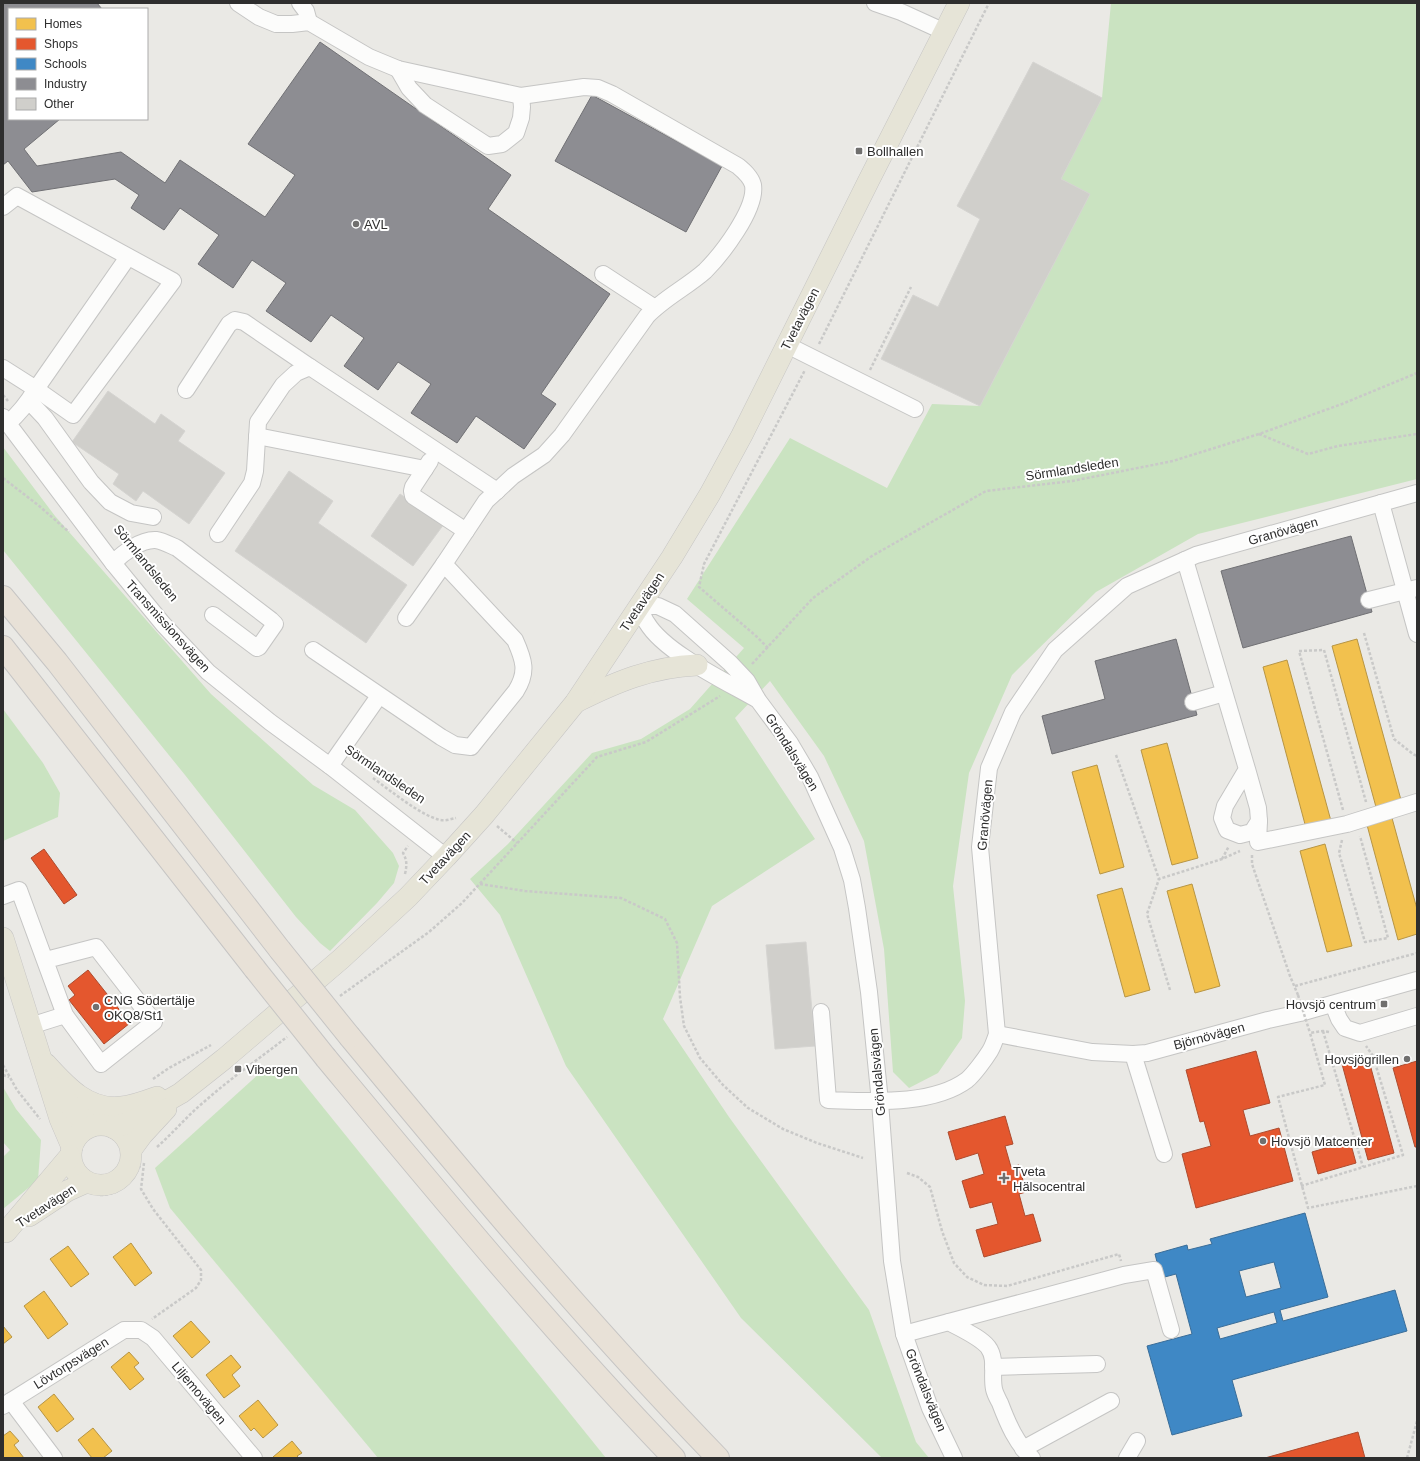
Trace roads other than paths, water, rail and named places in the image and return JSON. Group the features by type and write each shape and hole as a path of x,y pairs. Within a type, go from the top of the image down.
{"highway":[{"path":"3,597 57,662 280,950 471,1184 568,1296 682,1421 718,1458"},
{"path":"3,647 326,1058 446,1203 569,1344 674,1458"}],"main road":[{"name":"Tvetavägen","path":"138,1154 142,1135 185,1090 224,1059 341,959 408,897 484,815 575,703 672,557 710,494 742,435 959,3"},
{"path":"575,703 609,686 648,672 697,664"},
{"path":"3,938 71,1151 73,1169 81,1179 92,1188 92,1184 103,1186 109,1185 119,1180 138,1154 125,1137 114,1128 104,1125 92,1126 82,1131 77,1136 71,1151"},
{"path":"41,1059 65,1085 79,1096 92,1104 105,1107 122,1107 185,1090"},
{"path":"48,1079 79,1116 92,1126"},
{"name":"Tvetavägen","path":"114,1128 132,1121 185,1090"},
{"name":"Tvetavägen","path":"4,1233 71,1151"},
{"name":"Tvetavägen","path":"4,1233 66,1191 92,1188"}],"street":[{"path":"238,3 259,17 276,24 309,22 369,57 398,69 521,96 584,87 598,88 612,94 726,159 746,172 753,184 751,202 745,215 718,258 704,272 655,308 639,326 562,435 544,455 513,476 486,501 406,618"},
{"path":"300,3 306,11 309,22"},
{"path":"875,3 901,12 945,32"},
{"path":"398,69 409,88 425,105 488,146 502,144 516,132 521,118 521,96"},
{"path":"3,208 17,196 173,281 74,415 33,395 3,368"},
{"path":"6,420 19,414 128,256"},
{"path":"603,274 655,308"},
{"path":"186,390 229,324 235,320 244,322 497,491"},
{"path":"787,345 915,408"},
{"path":"218,534 252,483 255,471 258,422 284,385 296,373 310,367"},
{"path":"33,395 44,418 91,482 110,502 130,513 153,517"},
{"name":"Transmissionsvägen","path":"6,420 113,563 163,624 208,672 270,722 330,766 446,856"},
{"path":"257,436 425,469"},
{"path":"437,451 413,487 413,496 466,531"},
{"name":"Granövägen","path":"821,1012 828,1100 880,1102 929,1096 953,1089 969,1079 991,1050 997,1034 980,846 989,768 1013,712 1055,650 1127,586 1196,555 1417,493"},
{"path":"1381,503 1411,590 1417,634"},
{"path":"113,563 124,553 140,544 155,540 163,542 177,548 275,624 257,648 213,615"},
{"path":"1185,560 1258,808 1259,821 1255,843 1358,821 1417,802"},
{"path":"313,650 441,738 455,745 470,747 516,691 521,682 524,668 521,654 515,640 444,564"},
{"path":"1369,600 1411,590"},
{"name":"Gröndalsvägen","path":"758,700 676,651 657,636 646,622 640,606 658,606 675,614 730,662 747,681 758,700 790,743 810,776 844,854 852,880 869,992 880,1102 892,1261 904,1334 930,1408 954,1458"},
{"path":"1193,702 1224,693"},
{"path":"330,766 379,696"},
{"path":"1247,770 1225,806 1222,818 1227,830 1240,835 1252,832 1259,821"},
{"path":"3,896 19,890 65,1015 101,1064 154,1022 96,947 46,960"},
{"name":"Björnövägen","path":"997,1034 1092,1052 1134,1054 1147,1053 1268,1020 1300,1013 1417,980"},
{"path":"1332,1004 1345,1028 1360,1033 1417,1016"},
{"path":"30,1026 65,1015"},
{"path":"1134,1054 1164,1154"},
{"path":"904,1334 1124,1275 1154,1270 1171,1330"},
{"path":"950,1322 989,1348 993,1358 994,1389 1006,1419 1028,1454 1110,1401"},
{"name":"Lövtorpsvägen","path":"7,1404 124,1330 141,1330"},
{"name":"Liljemovägen","path":"141,1330 153,1338 254,1458"},
{"path":"993,1366 1097,1364"},
{"path":"7,1404 54,1458"},
{"path":"1127,1458 1137,1441"}],"place":[{"name":"Bollhallen","path":"859,151"},
{"name":"AVL","path":"356,224"},
{"name":"Hovsjö centrum","path":"1384,1004"},
{"name":"CNG Södertälje OKQ8/St1","path":"96,1007"},
{"name":"Hovsjögrillen","path":"1407,1059"},
{"name":"Vibergen","path":"238,1069"},
{"name":"Hovsjö Matcenter","path":"1263,1141"},
{"name":"Tveta Hälsocentral","path":"1004,1178"}]}
